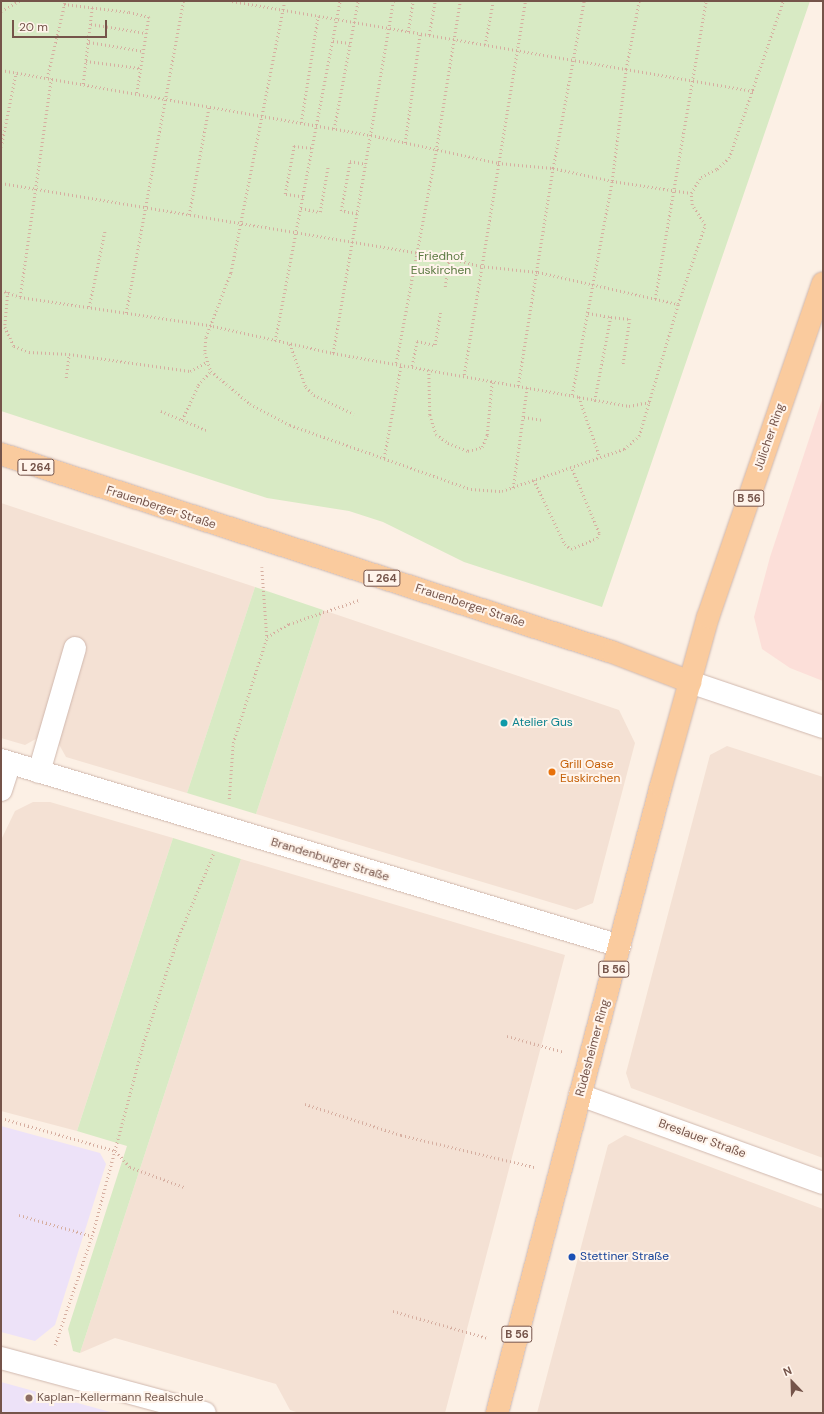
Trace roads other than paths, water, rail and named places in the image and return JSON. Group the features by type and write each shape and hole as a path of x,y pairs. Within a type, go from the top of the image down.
{"main road":[{"name":"Jülicher Ring","path":"690,682 708,617 823,284"},
{"name":"Frauenberger Straße","path":"1,454 259,539 612,652 690,682"},
{"name":"Rüdesheimer Ring","path":"497,1413 690,682"}],"street":[{"path":"40,772 75,648"},
{"name":"Frauenberger Straße","path":"690,682 823,727"},
{"name":"Brandenburger Straße","path":"1,790 6,761 223,828 620,946"},
{"name":"Breslauer Straße","path":"580,1095 823,1183"},
{"path":"1,1358 205,1413"}],"place":[{"name":"Atelier Gus","path":"504,723"},
{"name":"Grill Oase Euskirchen","path":"552,772"},
{"name":"Stettiner Straße","path":"572,1257"},
{"name":"Kaplan-Kellermann Realschule","path":"29,1398"}],"park label":[{"name":"Friedhof Euskirchen","path":"441,264"}]}
